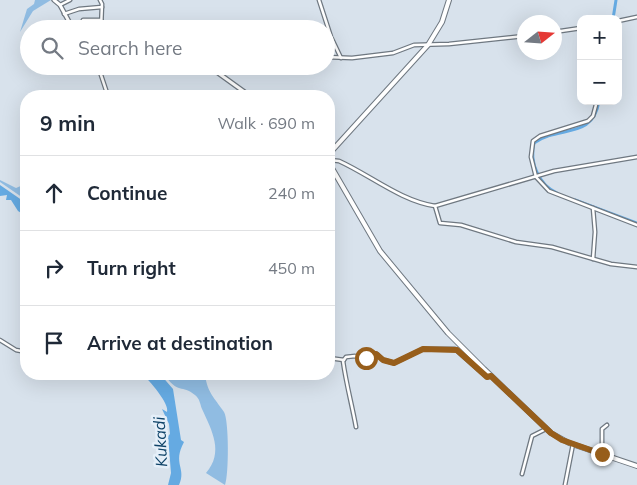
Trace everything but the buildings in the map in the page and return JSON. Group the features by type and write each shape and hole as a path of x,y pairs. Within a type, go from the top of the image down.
{"main road":[{"path":"335,147 428,45 442,22 449,0"},
{"path":"335,172 380,251 448,333 491,376 546,429 573,444 637,466"}],"street":[{"path":"54,0 60,5 68,20"},
{"path":"60,5 70,0"},
{"path":"100,0 102,7 101,20"},
{"path":"319,0 325,20"},
{"path":"64,14 79,9 102,7"},
{"path":"622,20 637,17"},
{"path":"562,31 577,29"},
{"path":"335,58 393,52 414,45 517,37"},
{"path":"335,45 341,58"},
{"path":"101,75 106,90"},
{"path":"221,75 242,90"},
{"path":"596,105 593,116 588,121 540,136 533,141 532,157 538,176 554,194 637,225"},
{"path":"335,162 345,164 404,194 435,206 538,176 637,157"},
{"path":"435,206 440,223 461,225 516,242 552,247 593,259 637,267"},
{"path":"593,208 595,232 593,259"},
{"path":"0,340 20,351"},
{"path":"335,359 344,360 346,357 355,356 364,359 372,353 394,363 423,349 455,349 487,377 491,376"},
{"path":"344,360 346,387 354,410 356,427"},
{"path":"602,454 602,429 607,425"},
{"path":"522,474 532,436 546,429"},
{"path":"565,485 573,444"}],"shaded area":[{"path":"35,0 51,0 33,11 27,20 24,20 27,9 34,4"},
{"path":"0,180 16,188 20,186 20,196 0,182"},
{"path":"0,185 20,199 20,212 11,200 6,200 7,195 0,196"},
{"path":"165,380 173,389 181,440 184,442 179,456 181,479 179,485 168,485 171,473 168,436 170,434 169,424 162,409 167,412 167,408 149,381"},
{"path":"169,380 206,380 214,399 224,412 227,425 228,448 225,485 206,473 214,457 215,449 212,433 199,400 191,392 173,385"}],"waterway":[{"path":"614,15 616,0"},
{"path":"557,193 540,179 534,165 534,143 554,134 582,127 596,113 598,105"},
{"path":"575,200 637,223"}],"route":[{"path":"366,358 370,354 376,354 383,360 394,363 423,349 458,350 487,377 491,376 508,390 551,433 562,440 602,454"}],"water label":[{"name":"Kukadi","path":"160,442"}]}
